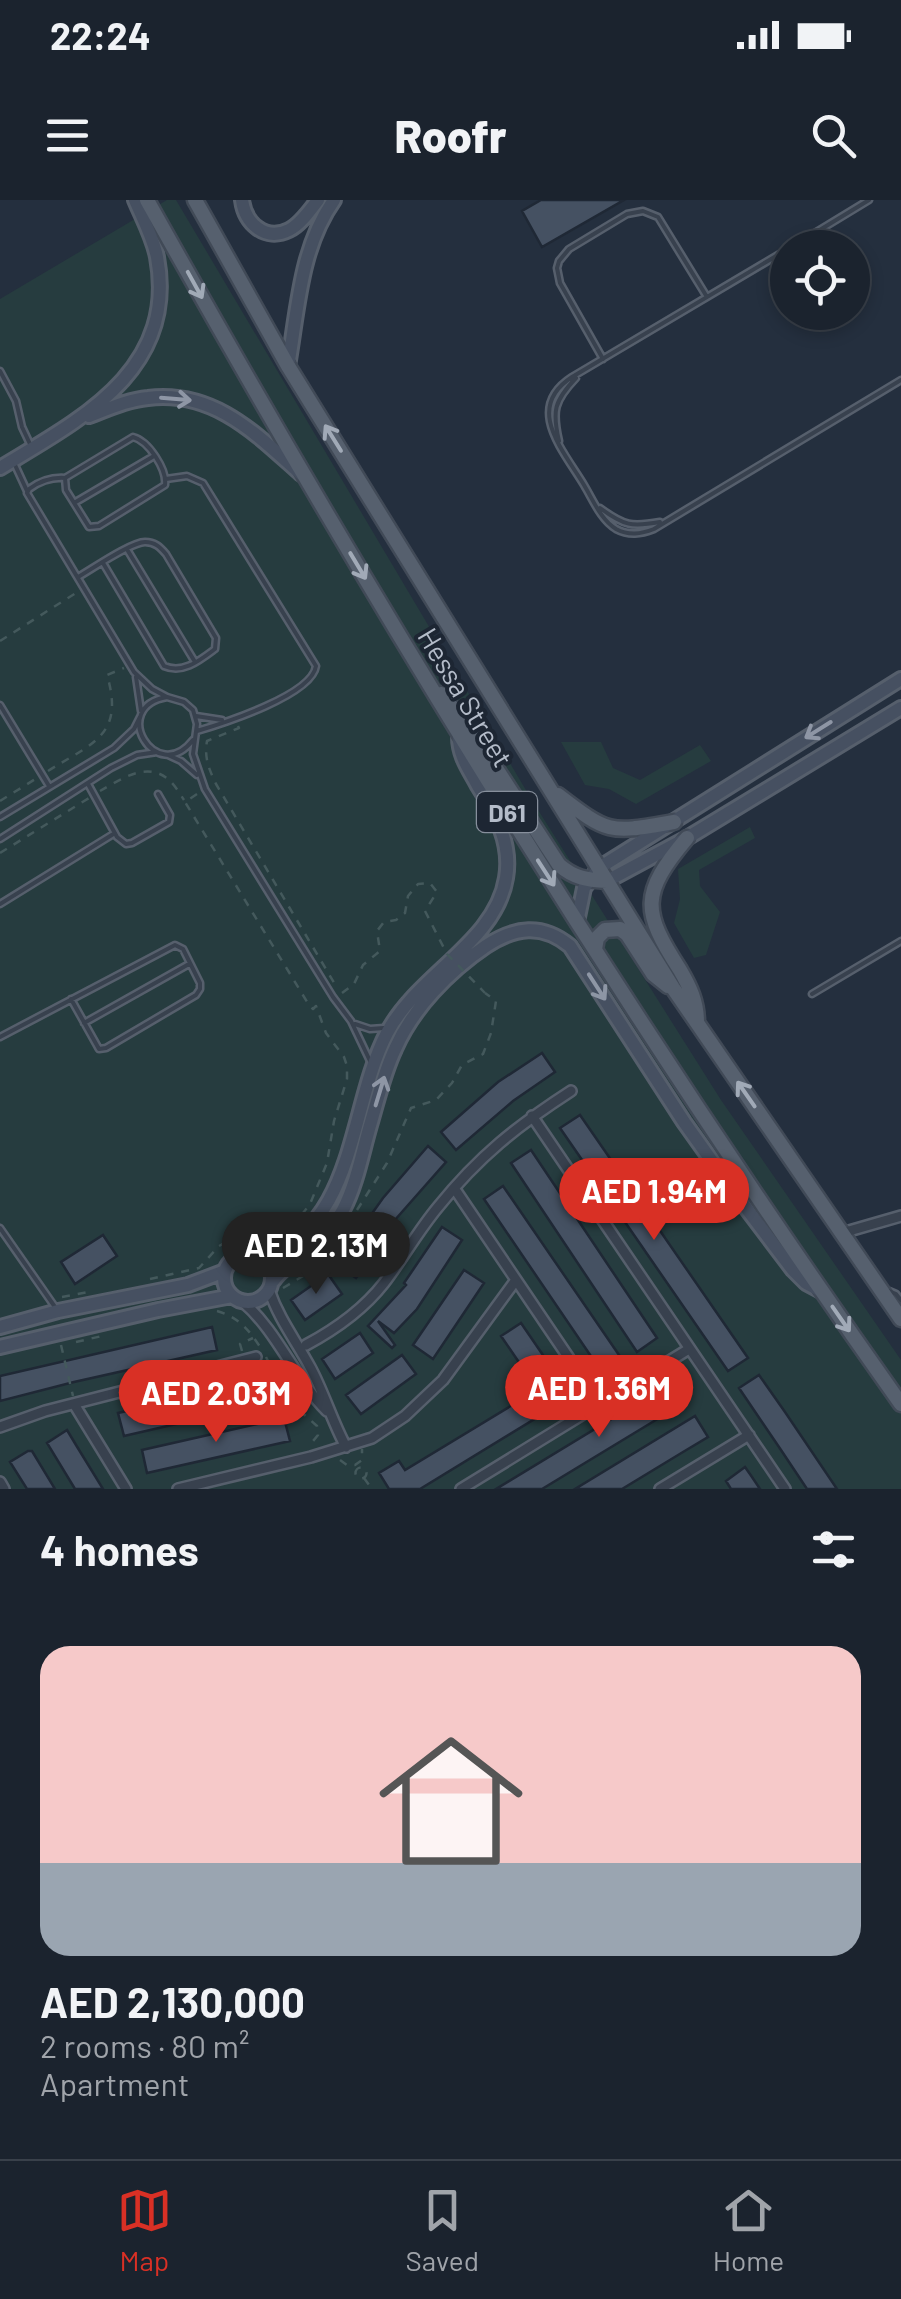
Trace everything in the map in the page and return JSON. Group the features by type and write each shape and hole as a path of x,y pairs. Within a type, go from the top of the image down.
{"main road":[{"name":"Hessa Street","path":"147,200 460,737 577,922 821,1291 901,1404"},
{"name":"Hessa Street","path":"195,200 288,366 549,789 598,876 901,1319"},
{"path":"423,676 462,718 559,866 570,874 598,876"},
{"path":"549,789 604,827 628,830 674,822"},
{"path":"686,838 659,876 651,906 657,934 692,991 697,1022"},
{"path":"595,949 597,938 605,930 620,930 627,934 657,979 673,988"}],"street":[{"path":"6,464 82,418 116,389 131,372 150,338 160,286 156,254 135,200"},
{"path":"242,200 255,228 274,234 294,228 318,200"},
{"path":"288,366 308,251 334,200"},
{"path":"82,418 148,398 186,398 238,420 305,477"},
{"path":"577,922 581,895 598,876 736,780 901,679"},
{"path":"598,876 686,838 901,708"},
{"path":"262,1257 294,1241 319,1217 348,1155 373,1068 391,1026 419,989 484,928 496,910 508,865 505,841 463,759 460,737"},
{"path":"0,1346 158,1310 258,1300 280,1271 317,1244 340,1216 353,1187 393,1052 414,1016 444,981 479,951 508,933 527,929 546,932 570,946 731,1188 793,1270 821,1291"},
{"path":"280,1350 337,1327 376,1293 454,1188 503,1138 572,1091"},
{"path":"532,1116 785,1489"},
{"path":"454,1188 600,1404"},
{"path":"842,1233 901,1216"},
{"path":"328,1413 293,1370 260,1318 226,1287 224,1271 240,1254 262,1257 272,1270 271,1285 284,1325 300,1343 346,1447"},
{"path":"0,1327 54,1306 188,1285 224,1271"},
{"path":"178,1489 312,1457 372,1438 430,1394 455,1366 516,1280"},
{"path":"461,1489 689,1349"},
{"path":"0,1427 256,1357"},
{"path":"293,1370 308,1362"},
{"path":"74,1404 126,1489"},
{"path":"660,1489 748,1436"},
{"path":"0,1482 4,1489"}],"lane":[{"path":"818,230 868,200"},
{"path":"604,359 560,283 557,268 569,249 626,214 642,211 658,218 708,297"},
{"path":"770,259 578,374 561,394 555,409 560,445 597,506 628,524 665,522 901,380"},
{"path":"0,371 33,448"},
{"path":"28,491 46,480 65,478 129,438 140,438 166,479"},
{"path":"74,504 154,456"},
{"path":"6,464 28,491 134,672 140,693 142,738 199,777"},
{"path":"0,838 131,758 184,749 195,735 255,713 315,674 316,666 206,488 193,477 166,479"},
{"path":"65,478 64,486 87,525 96,528 162,488 166,479"},
{"path":"78,578 136,544 158,546 217,641 213,651 186,668 167,668 104,563"},
{"path":"127,550 195,662"},
{"path":"134,672 152,689 184,702 195,716 193,754 205,789 351,1022 373,1068"},
{"path":"0,818 114,748 128,736 154,700 167,697"},
{"path":"0,705 50,787"},
{"path":"195,716 226,721"},
{"path":"88,784 114,834 121,842 130,844 169,822 170,815 158,794"},
{"path":"0,904 114,834"},
{"path":"812,994 901,941"},
{"path":"0,1036 174,946 182,950 200,983 196,994 99,1049 72,999"},
{"path":"84,1022 190,963"},
{"path":"351,1022 370,1029 391,1026"},
{"path":"0,1228 54,1306"},
{"path":"881,1290 901,1299"}],"path":[{"path":"0,641 84,588"},
{"path":"0,801 102,736 113,710 107,675 130,665"},
{"path":"236,719 239,728 207,741 205,754 216,784 341,994"},
{"path":"216,784 185,802 309,1005 313,1009 316,1006 326,1034 339,1048 347,1066 327,1162 310,1204 296,1223"},
{"path":"332,997 354,984 363,965 380,951 378,932 384,922 405,913 408,896 418,884 430,882 437,892 425,911 448,954 496,1001 482,1054 462,1065 436,1100 411,1108 386,1163 356,1212"},
{"path":"328,1254 346,1228"},
{"path":"152,1279 199,1268 230,1240 267,1241 279,1237"},
{"path":"54,1306 96,1291"},
{"path":"211,1311 238,1320 251,1332 286,1399 317,1426 318,1435 309,1444 312,1457"},
{"path":"79,1342 107,1334"},
{"path":"61,1344 74,1404"},
{"path":"356,1467 362,1460 361,1442"},
{"path":"334,1450 344,1464 365,1469 364,1478 372,1489"}],"green space":[{"path":"167,200 176,200 533,802 721,1100 901,1360 901,1489 0,1489 0,299"},
{"path":"561,742 601,742 613,768 640,780 700,745 711,761 636,804 609,789 585,785"},
{"path":"750,827 755,838 699,870 700,886 720,912 706,955 694,958 674,923 680,899 678,869"}],"building":[{"path":"541,200 624,200 542,247 522,211"},
{"path":"542,1053 555,1072 513,1101 456,1150 441,1132 498,1082"},
{"path":"580,1115 748,1358 728,1371 560,1128"},
{"path":"428,1146 446,1162 394,1221 356,1278 336,1264 383,1198"},
{"path":"531,1150 657,1338 637,1352 511,1163"},
{"path":"503,1186 619,1355 599,1368 484,1199"},
{"path":"442,1227 462,1240 417,1309 394,1333 378,1321 395,1345 392,1348 368,1326 406,1285"},
{"path":"103,1235 117,1256 75,1284 61,1262"},
{"path":"464,1270 484,1283 433,1359 413,1345"},
{"path":"328,1274 342,1294 305,1320 291,1300"},
{"path":"521,1323 547,1361 527,1374 501,1336"},
{"path":"212,1327 217,1350 0,1401 0,1376"},
{"path":"360,1333 373,1353 335,1379 322,1359"},
{"path":"402,1355 416,1374 361,1414 346,1395"},
{"path":"759,1375 837,1489 807,1489 739,1388"},
{"path":"263,1380 268,1403 124,1436 118,1413"},
{"path":"552,1381 564,1401 420,1489 389,1489 379,1473 399,1461 405,1470"},
{"path":"674,1381 686,1402 542,1489 496,1489"},
{"path":"695,1416 708,1437 622,1489 575,1489"},
{"path":"284,1418 290,1441 147,1473 142,1450"},
{"path":"67,1430 103,1489 75,1489 47,1443"},
{"path":"32,1451 55,1489 27,1489 10,1462"},
{"path":"745,1467 760,1489 731,1489 726,1481"}]}
